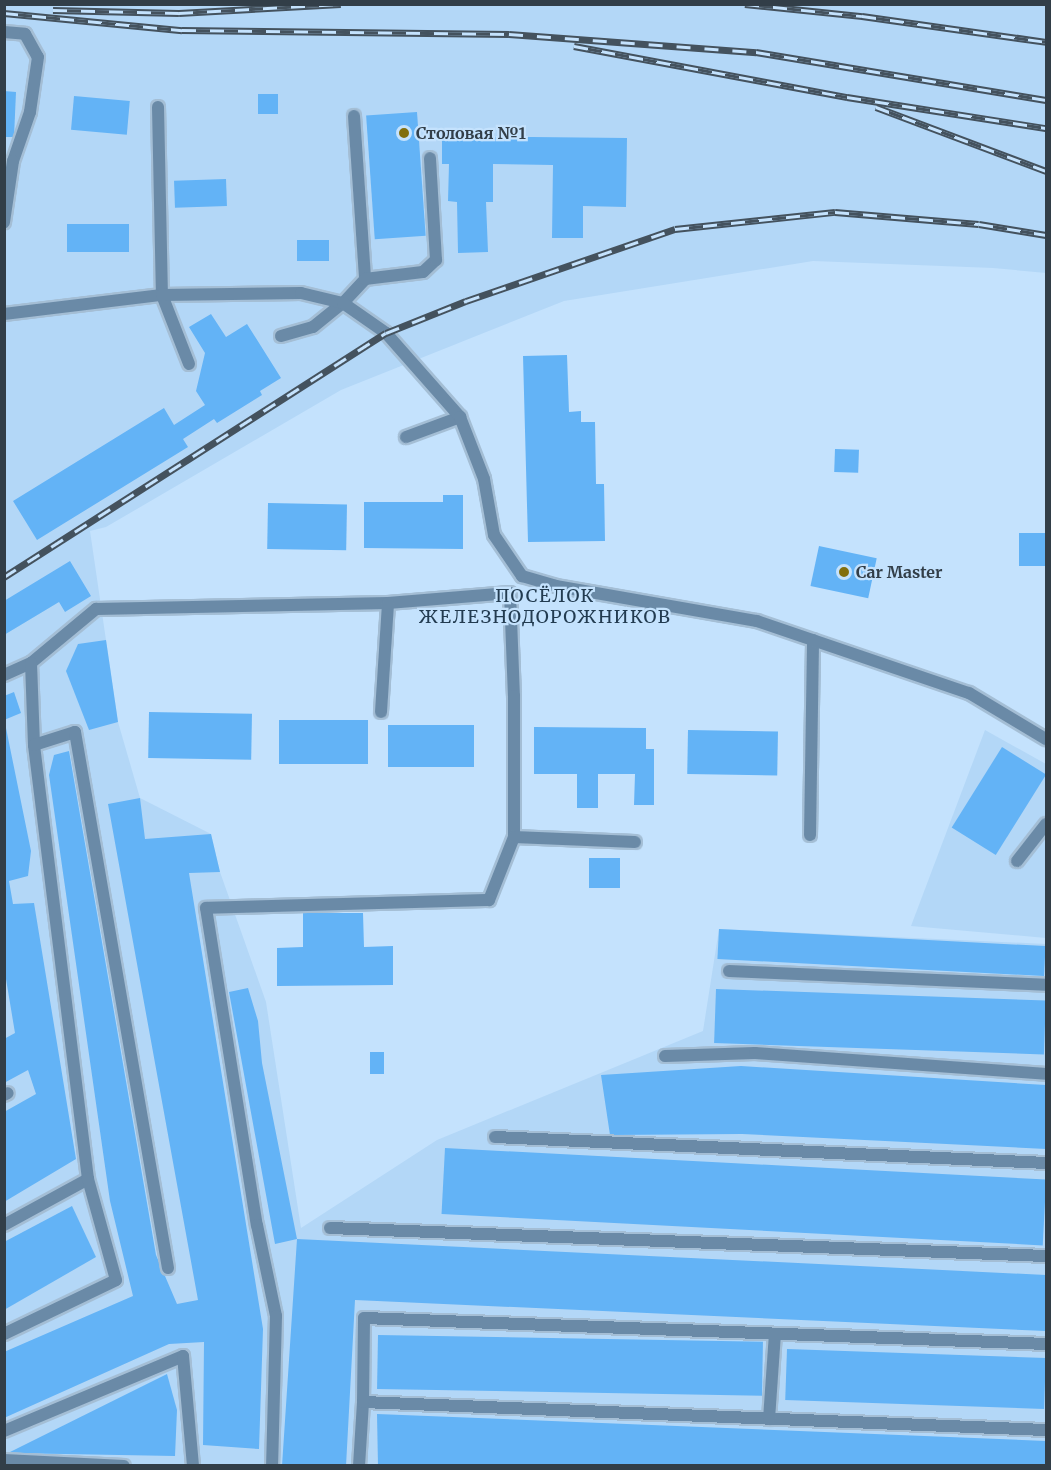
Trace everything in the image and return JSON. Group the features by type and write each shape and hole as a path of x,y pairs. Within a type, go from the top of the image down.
{"street":[{"path":"4,32 25,34 38,57 30,112 9,159 4,222"},
{"path":"158,107 162,295 189,364"},
{"path":"354,116 365,279"},
{"path":"281,336 313,327 343,303 365,279 423,272 436,260 430,158"},
{"path":"4,314 162,295 301,293 343,303 386,333 460,417 484,479 494,535 522,576 556,586 757,621 969,693 1047,739"},
{"path":"406,437 460,417"},
{"path":"272,1466 276,1316 257,1225 206,908 489,900 514,837 514,696 510,592 522,576"},
{"path":"4,675 31,663 96,609 388,603 510,592"},
{"path":"381,712 388,603"},
{"path":"810,835 813,640"},
{"path":"4,1334 116,1280 88,1179 34,745 31,663"},
{"path":"34,745 75,732 168,1268"},
{"path":"1017,861 1047,824"},
{"path":"514,837 635,842"},
{"path":"729,971 1047,985"},
{"path":"665,1056 755,1053 1047,1074"},
{"path":"495,1137 1047,1163"},
{"path":"4,1225 88,1179"},
{"path":"330,1228 1047,1256"},
{"path":"359,1466 363,1402 364,1318 1047,1344"},
{"path":"770,1419 775,1334"},
{"path":"4,1431 183,1356 193,1466"},
{"path":"363,1402 1047,1430"},
{"path":"4,1460 124,1466"}],"shaded area":[{"path":"5,5 1046,5 1046,273 993,268 813,261 564,301 341,390 106,527 90,531 118,722 140,798 211,834 220,872 266,1002 301,1228 437,1140 703,1031 719,929 1046,944 1046,1465 5,1466"},
{"path":"985,730 1046,764 1046,938 911,926"}],"building":[{"path":"4,91 16,92 14,137 4,137"},
{"path":"258,94 278,94 278,114 258,114"},
{"path":"74,96 130,101 127,135 71,130"},
{"path":"417,112 426,236 375,239 366,116"},
{"path":"442,136 627,138 626,207 583,206 583,238 552,238 553,165 493,164 493,202 486,202 488,252 458,253 457,202 448,201 449,164 442,164"},
{"path":"226,179 227,206 175,208 174,181"},
{"path":"67,224 129,224 129,252 67,252"},
{"path":"297,240 329,240 329,261 297,261"},
{"path":"211,314 226,337 247,324 281,378 260,391 262,395 217,423 214,419 183,439 188,447 37,540 13,501 164,408 174,425 205,405 196,391 205,353 189,327"},
{"path":"567,355 569,412 581,411 581,422 595,422 596,484 604,484 605,541 528,542 523,356"},
{"path":"835,449 859,450 858,473 834,472"},
{"path":"443,495 463,495 463,549 364,548 364,502 443,502"},
{"path":"268,503 347,504 346,550 267,549"},
{"path":"1019,533 1046,533 1046,566 1019,566"},
{"name":"Car Master","path":"819,546 877,558 868,598 810,586"},
{"path":"70,561 91,596 65,612 59,602 4,635 4,601"},
{"path":"106,640 118,722 89,730 66,671 78,644"},
{"path":"14,692 21,713 4,720 4,696"},
{"path":"149,712 252,714 251,760 148,758"},
{"path":"279,720 368,720 368,764 279,764"},
{"path":"388,725 474,725 474,767 388,767"},
{"path":"534,727 646,728 646,749 654,749 654,805 634,805 635,774 598,774 598,808 577,808 577,774 534,774"},
{"path":"6,728 31,851 28,876 9,881 13,904 34,903 76,1159 4,1202 4,1112 36,1094 28,1070 4,1083 4,1039 15,1033 4,967"},
{"path":"688,730 778,732 777,776 687,774"},
{"path":"1002,747 1046,775 996,855 952,828"},
{"path":"69,751 156,1255 177,1304 198,1300 108,804 140,798 145,839 211,834 220,872 189,873 263,1329 259,1449 203,1445 204,1342 169,1344 4,1418 4,1352 133,1296 110,1201 49,775 54,755"},
{"path":"589,858 620,858 620,888 589,888"},
{"path":"303,913 363,913 364,947 393,946 393,985 277,986 277,948 303,947"},
{"path":"719,929 1046,946 1044,976 717,959"},
{"path":"248,988 258,1021 262,1063 297,1239 275,1244 229,992"},
{"path":"716,989 1046,1001 1044,1054 714,1043"},
{"path":"370,1052 384,1052 384,1074 370,1074"},
{"path":"741,1066 1046,1085 1046,1149 742,1134 610,1135 601,1075"},
{"path":"445,1148 1046,1179 1043,1245 442,1214"},
{"path":"72,1206 96,1257 4,1310 4,1242"},
{"path":"297,1239 1046,1275 1046,1331 355,1300 346,1466 282,1466"},
{"path":"378,1335 763,1342 762,1396 377,1389"},
{"path":"787,1349 1046,1358 1044,1409 785,1400"},
{"path":"167,1374 177,1410 175,1456 8,1453"},
{"path":"377,1414 1046,1441 1046,1466 378,1466"}],"railway":[{"path":"53,10 179,13 341,4"},
{"path":"745,4 862,16 1046,42"},
{"path":"4,13 182,30 509,34 756,52 1046,100"},
{"path":"574,46 847,97 1046,128"},
{"path":"876,107 1046,171"},
{"path":"4,577 386,333 466,301 675,229 835,212 979,224 1046,235"}],"place":[{"name":"Столовая №1","path":"404,133"},
{"name":"Car Master","path":"844,572"}],"district":[{"name":"ПОСЁЛОК ЖЕЛЕЗНОДОРОЖНИКОВ","path":"545,607"}]}
